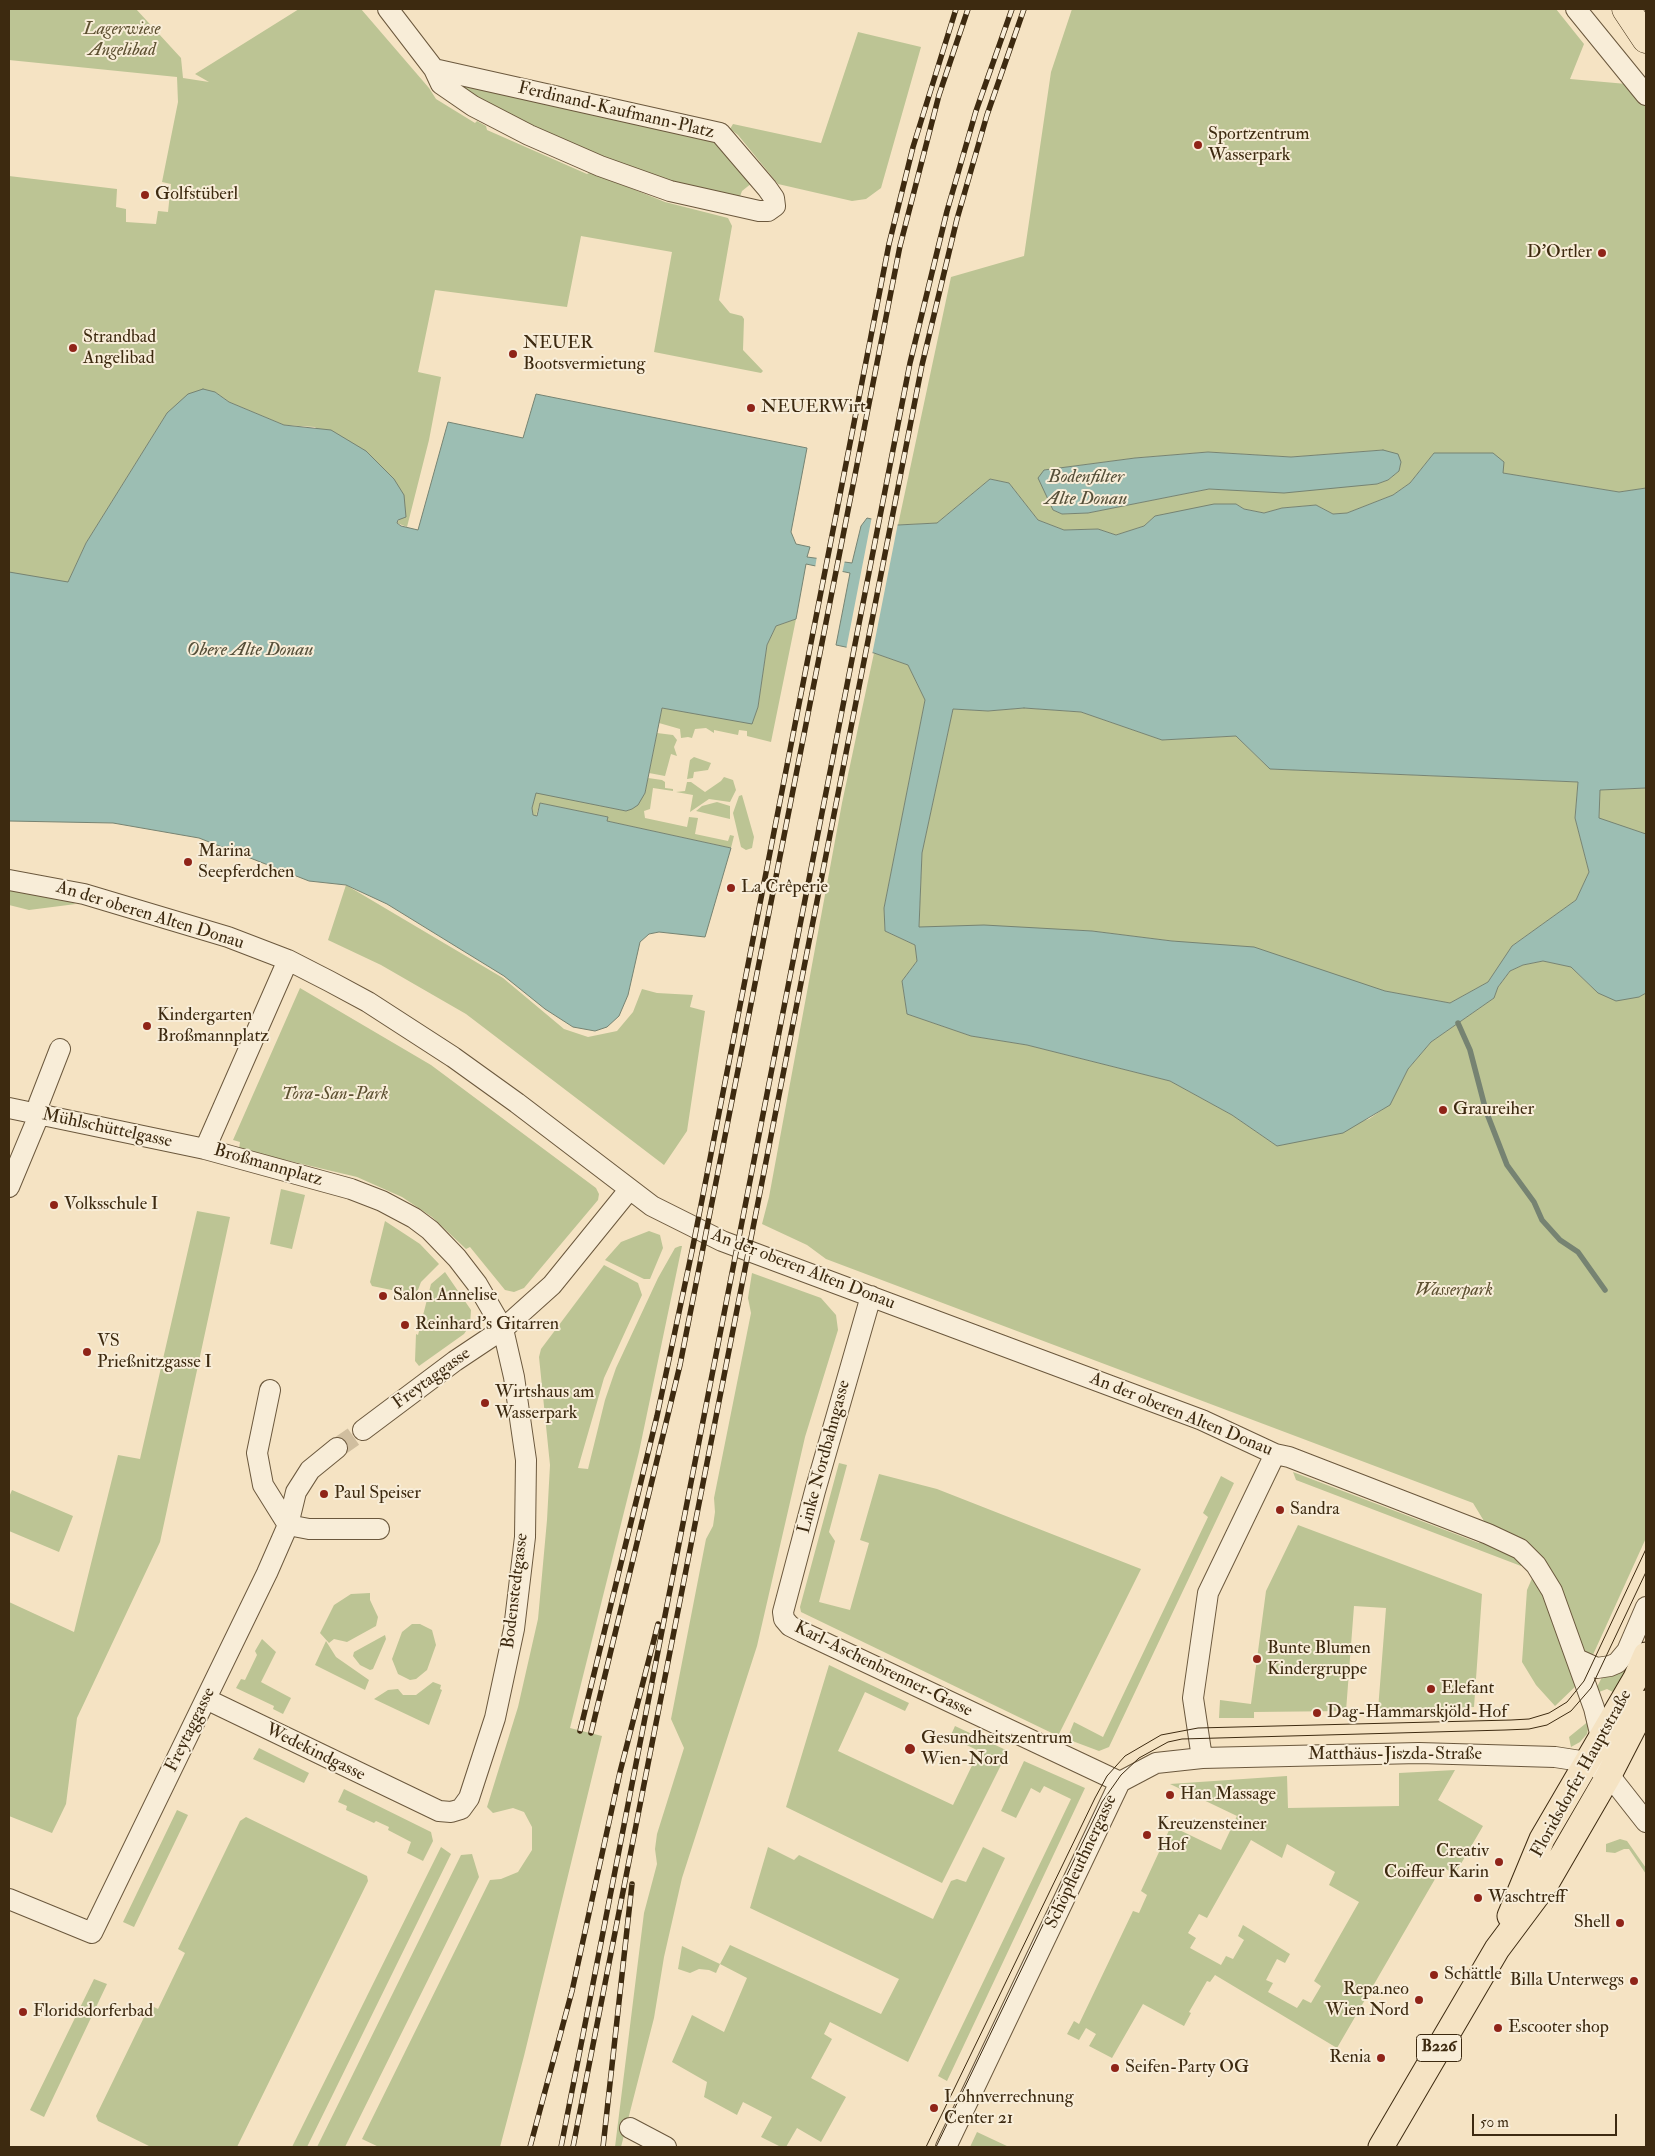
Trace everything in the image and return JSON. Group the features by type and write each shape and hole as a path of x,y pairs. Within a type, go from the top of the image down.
{"highway":[{"path":"1626,9 1646,39"}],"main road":[{"name":"Floridsdorfer Hauptstraße","path":"1497,1949 1542,1839 1636,1678 1646,1655"},
{"name":"Floridsdorfer Hauptstraße","path":"1381,2147 1497,1949 1547,1882 1609,1775 1646,1703"}],"street":[{"name":"Ferdinand-Kaufmann-Platz","path":"388,9 434,69 441,84 473,106 600,166 670,191 759,211 768,211 775,206 774,198 767,188 720,133 434,69"},
{"path":"1576,9 1646,95"},
{"name":"An der oberen Alten Donau","path":"9,880 84,894 228,937 288,960"},
{"path":"288,960 368,1002 453,1057 517,1102 624,1186 552,1285 503,1329"},
{"name":"Broßmannplatz","path":"288,960 206,1149 351,1189 398,1209 430,1230 457,1258 477,1284 503,1329"},
{"path":"9,1187 39,1115 39,1102 60,1049"},
{"name":"Mühlschüttelgasse","path":"9,1108 206,1149"},
{"name":"An der oberen Alten Donau","path":"624,1186 652,1206 722,1241 1202,1420 1275,1454 1289,1457 1488,1534 1520,1549 1536,1565 1552,1591 1577,1659 1601,1737 1609,1775"},
{"name":"Linke Nordbahngasse","path":"784,1619 783,1612 815,1491 871,1296"},
{"name":"Freytaggasse","path":"362,1430 455,1361 503,1329"},
{"name":"Bodenstedtgasse","path":"425,1806 438,1811 451,1812 460,1809 469,1798 495,1718 514,1629 525,1537 526,1460 514,1377 503,1329"},
{"path":"270,1390 257,1453 263,1485 288,1525 309,1529 379,1529"},
{"name":"Freytaggasse","path":"9,1899 92,1933 267,1573 288,1525 298,1488 310,1470 337,1448"},
{"path":"1202,1758 1193,1698 1208,1592 1275,1454"},
{"path":"1577,1659 1597,1668 1617,1663 1626,1651 1646,1607"},
{"name":"Karl-Aschenbrenner-Gasse","path":"784,1619 796,1629 1026,1740 1120,1782"},
{"name":"Wedekindgasse","path":"206,1699 425,1806"},
{"name":"Matthäus-Jiszda-Straße","path":"1202,1758 1419,1753 1512,1754 1587,1762"},
{"name":"Schöpfleuthnergasse","path":"946,2147 1120,1782 1156,1763 1202,1758"},
{"path":"1587,1762 1609,1775 1646,1822"},
{"path":"630,2128 666,2147"}],"green space":[{"name":"Lagerwiese Angelibad","path":"9,9 136,9 181,58 183,78 209,82 195,74 299,9 361,9 429,88 436,99 475,123 477,121 486,126 487,130 587,174 591,172 665,202 728,218 732,226 719,300 730,313 742,316 744,319 743,350 763,371 761,373 654,352 672,252 581,236 567,307 435,290 418,372 441,377 429,440 407,527 397,523 400,519 315,427 284,425 229,402 215,392 167,413 86,543 68,582 9,648 9,176 117,189 116,207 126,209 126,222 156,224 158,211 168,212 171,184 162,182 178,102 177,77 9,60"},
{"path":"1072,9 1556,9 1584,44 1570,79 1638,85 1646,95 1646,488 1619,492 1503,473 1434,453 1410,483 1393,495 1347,513 1333,514 1316,505 1282,508 1264,513 1244,509 1236,504 1155,516 1144,526 1116,535 1098,529 1064,530 1038,520 1009,483 990,479 937,523 898,525 951,277 1024,256 1051,72","holes":["1383,450 1401,462 1399,471 1388,480 1377,484 1238,490 1209,489 1088,513 1062,514 1053,510 1044,470 1135,458 1208,452 1291,457"]},
{"path":"858,32 921,47 881,188 866,199 852,201 778,184 738,135 730,129 733,124 821,143"},
{"path":"457,81 712,140 728,153 752,183 742,191 738,202 674,187 541,131 457,90"},
{"path":"796,619 771,742 747,736 747,731 739,730 738,735 714,730 714,733 706,728 695,729 692,738 681,738 680,729 659,723 662,708 752,723 758,707 767,645 776,626"},
{"name":"Wasserpark","path":"874,653 908,665 925,700 884,908 885,931 915,945 917,961 902,981 907,1014 971,1036 1027,1045 1170,1081 1232,1115 1277,1146 1369,1119 1389,1105 1408,1069 1431,1042 1494,998 1498,987 1510,971 1523,965 1543,961 1571,967 1598,993 1639,997 1646,993 1646,1538 1592,1657 1582,1649 1556,1578 1531,1549 1487,1526 1473,1503 826,1259 807,1245 762,1224 769,1197 842,803"},
{"path":"1024,708 1081,712 1162,740 1236,736 1270,769 1578,782 1575,818 1589,872 1576,900 1512,946 1488,982 1450,1003 1385,991 1172,941 1092,931 919,927 922,853 953,709 988,711"},
{"path":"657,733 673,735 677,740 674,747 677,756 671,754 665,776 649,773"},
{"path":"694,757 711,763 708,770 694,772 693,778 687,779 690,760"},
{"path":"724,777 733,780 736,790 730,802 709,799 690,812 693,795 676,792 685,791 687,782 691,782 705,792"},
{"path":"648,778 662,780 665,782 665,788 673,789 673,791 653,788 650,809 644,811 645,818 687,827 689,817 698,818 695,834 728,841 730,835 734,836 731,848 607,821 607,817 540,803 536,816 533,815 532,808 536,792 626,811 632,809 645,793"},
{"path":"1646,788 1646,834 1599,819 1600,790"},
{"path":"742,795 754,837 752,848 746,850 741,847 733,813 739,796"},
{"path":"717,802 730,806 730,819 696,811 702,806"},
{"path":"346,885 503,978 564,1029 588,1037 617,1031 633,1012 642,989 657,993 693,995 690,1007 705,1011 687,1131 664,1165 466,1014 381,965 328,940"},
{"path":"9,890 55,897 76,904 29,910 9,905"},
{"name":"Tora-San-Park","path":"300,988 431,1065 596,1188 599,1194 598,1200 524,1288 514,1292 505,1290 470,1247 466,1249 432,1217 402,1197 357,1177 239,1149 240,1142 233,1140"},
{"path":"281,1189 305,1195 292,1249 270,1244"},
{"path":"197,1211 230,1217 160,1542 77,1718 66,1804 52,1833 9,1816 9,1602 74,1632 118,1455 140,1459"},
{"path":"385,1221 420,1244 439,1264 421,1282 416,1295 372,1286 370,1282"},
{"path":"649,1231 660,1235 663,1248 650,1279 644,1279 605,1260 621,1242"},
{"path":"682,1246 639,1452 570,1728 602,1736 500,2147 379,2147 362,2139 490,1880 501,1879 518,1872 532,1850 532,1827 524,1812 513,1808 493,1813 487,1807 518,1707 538,1619 550,1465 539,1357 541,1349 604,1265 638,1283 642,1295 604,1378 578,1468 588,1469 605,1400 616,1368 658,1278 675,1248"},
{"path":"445,1272 471,1310 470,1325 464,1334 419,1366 415,1361 416,1334 418,1335 431,1284"},
{"path":"752,1273 821,1298 836,1315 838,1330 805,1437 757,1646 682,1878 664,1957 654,2018 621,2147 615,2147 644,1913 657,1864 655,1849 657,1834 684,1748 671,1719 706,1539 713,1526 714,1498 751,1313 748,1298"},
{"path":"839,1463 847,1465 829,1532 835,1541 819,1602 850,1610 869,1543 860,1540 879,1474 937,1489 1141,1569 1058,1736 801,1612 800,1607"},
{"path":"1293,1472 1479,1543 1482,1539 1503,1549 1522,1564 1521,1566 1296,1480"},
{"path":"1221,1476 1234,1483 1109,1747 1099,1751 1067,1739 1074,1722 1103,1737 1208,1517 1203,1513"},
{"path":"12,1490 73,1516 59,1552 9,1531 9,1497"},
{"path":"1298,1525 1482,1594 1474,1707 1378,1710 1386,1608 1354,1606 1346,1711 1254,1712 1254,1718 1219,1718 1220,1700 1251,1704 1266,1591"},
{"path":"1533,1576 1545,1595 1577,1685 1555,1706 1536,1685 1522,1662 1527,1590"},
{"path":"370,1593 370,1600 378,1617 376,1626 347,1642 334,1639 329,1643 320,1633 334,1605 351,1594"},
{"path":"412,1624 420,1624 432,1630 436,1645 427,1670 416,1679 410,1680 398,1674 392,1659 402,1632"},
{"path":"385,1635 386,1639 373,1669 370,1670 360,1665 353,1656 354,1652"},
{"path":"262,1639 276,1652 261,1682 291,1698 283,1714 273,1709 274,1706 236,1688 241,1679 245,1680 257,1655 255,1651"},
{"path":"326,1641 336,1657 369,1680 365,1690 315,1665"},
{"path":"829,1665 909,1703 905,1711 865,1692 838,1751 953,1805 979,1751 950,1737 955,1726 1008,1751 942,1883 786,1807"},
{"path":"1626,1671 1617,1694 1607,1689 1599,1692 1597,1687 1602,1677"},
{"path":"433,1682 441,1685 440,1689 442,1690 429,1725 374,1699 388,1690 398,1689 403,1695 416,1695"},
{"path":"1590,1720 1587,1734 1580,1742 1571,1747 1569,1737"},
{"path":"259,1748 309,1773 304,1783 253,1759"},
{"path":"1024,1761 1085,1788 947,2081 938,2076 1071,1799 1044,1786 1040,1793 1031,1788 1016,1818 1001,1811"},
{"path":"1455,1770 1438,1800 1483,1826 1455,1874 1442,1867 1337,2048 1215,1975 1210,1982 1207,1981 1189,2012 1191,2013 1184,2026 1143,2004 1112,2058 1089,2046 1096,2034 1086,2028 1079,2040 1067,2034 1074,2021 1079,2024 1133,1911 1139,1913 1147,1895 1141,1891 1171,1826 1221,1850 1237,1816 1170,1784 1287,1776 1288,1808 1399,1806 1399,1773","holes":["1251,1840 1282,1858 1287,1844 1335,1872 1329,1885 1359,1902 1314,1981 1321,1986 1311,2003 1303,1999 1297,2008 1268,1992 1273,1983 1266,1980 1277,1959 1285,1963 1290,1954 1243,1925 1238,1936 1244,1940 1233,1959 1226,1956 1221,1965 1190,1948 1196,1938 1188,1933 1199,1914 1207,1918"]},
{"path":"344,1789 431,1832 433,1841 423,1861 407,1853 411,1842 388,1830 389,1827 376,1821 374,1823 346,1810 347,1806 338,1802"},
{"path":"177,1810 188,1815 134,1927 123,1922"},
{"path":"246,1817 367,1876 368,1881 237,2147 151,2147 98,2121 96,2116 150,2005 158,2009 185,1953 178,1949 240,1821"},
{"path":"1620,1839 1627,1841 1646,1868 1646,1874 1629,1849 1615,1853 1606,1852 1606,1844"},
{"path":"441,1847 451,1854 307,2147 292,2147"},
{"path":"768,1847 794,1860 799,1855 933,1919 951,1881 957,1879 966,1882 983,1847 1005,1858 908,2062 830,2022 824,2034 832,2039 811,2078 846,2097 821,2142 797,2128 786,2147 781,2147 761,2137 772,2117 743,2102 737,2115 704,2097 707,2082 672,2062 692,2015 724,2032 747,1978 720,1964 730,1945 881,2014 899,1979 750,1908"},
{"path":"472,1854 479,1877 345,2147 317,2147 461,1855"},
{"path":"682,1946 720,1964 716,1973 699,1969 690,1973 678,1969"},
{"path":"94,1979 107,1984 44,2117 30,2110"},
{"path":"977,2132 1009,2147 970,2147"}],"water":[{"name":"Obere Alte Donau","path":"203,389 215,392 229,402 284,425 331,430 366,451 394,479 404,495 406,517 398,520 397,523 401,526 418,530 448,422 523,438 536,394 807,448 791,532 796,544 810,547 807,557 852,563 861,526 867,518 898,525 937,523 990,479 1009,483 1038,520 1064,530 1098,529 1116,535 1144,526 1155,516 1214,504 1236,504 1244,509 1264,513 1282,508 1316,505 1333,514 1347,513 1393,495 1410,483 1434,453 1493,453 1504,462 1503,473 1619,492 1646,488 1646,788 1600,790 1599,818 1646,834 1646,993 1639,997 1616,1001 1598,993 1571,967 1543,961 1523,965 1510,971 1498,987 1494,998 1431,1042 1408,1069 1390,1105 1343,1133 1277,1146 1232,1115 1170,1081 1027,1045 971,1036 907,1014 902,981 917,961 915,945 885,931 884,908 925,700 908,665 874,653 836,645 850,573 806,564 796,619 776,626 767,645 758,707 752,724 662,708 645,793 638,805 626,811 536,793 532,808 533,815 537,816 540,803 608,817 607,821 731,848 705,937 659,932 649,934 640,942 628,995 619,1016 607,1027 595,1031 573,1027 545,1009 504,976 387,904 346,885 309,881 199,838 113,823 9,821 9,572 68,582 86,543 167,413 188,394","holes":["1024,708 1081,712 1162,740 1236,736 1270,769 1578,782 1575,818 1589,872 1576,900 1512,946 1488,982 1450,1003 1385,991 1254,947 1172,941 1092,931 984,925 919,927 922,853 953,709 988,711"]},
{"name":"Bodenfilter Alte Donau","path":"1383,450 1398,454 1401,462 1399,471 1388,480 1377,484 1284,493 1209,489 1088,513 1062,514 1053,510 1038,478 1044,470 1135,458 1208,452 1291,457"}],"pier":[{"path":"872,516 898,523 872,655 846,650"},
{"path":"817,556 845,560 842,574 815,568"}],"waterway":[{"path":"1458,1023 1470,1050 1486,1111 1507,1165 1534,1202 1542,1220 1560,1240 1578,1252 1605,1290"}],"tunnel":[{"path":"337,1448 363,1430"}],"tram line":[{"path":"926,2147 1095,1798 1107,1776 1125,1756 1161,1735 1198,1728 1511,1720 1529,1719 1549,1713 1567,1702 1584,1681 1646,1549"},
{"path":"936,2147 1102,1802 1121,1775 1139,1758 1168,1742 1182,1739 1505,1730 1529,1729 1547,1725 1571,1711 1591,1688 1646,1572"}],"railway":[{"path":"580,1731 657,1416 692,1251 889,244 913,147 956,9"},
{"path":"591,1733 680,1365 900,246 939,95 968,9"},
{"path":"561,2147 910,363 947,211 976,111 1012,9"},
{"path":"573,2147 922,365 957,219 987,115 1024,9"},
{"path":"530,2147 572,1991 620,1772 658,1624"},
{"path":"603,2147 632,1884"}],"place":[{"name":"Sportzentrum Wasserpark","path":"1198,145"},
{"name":"Golfstüberl","path":"145,195"},
{"name":"D'Ortler","path":"1602,253"},
{"name":"Strandbad Angelibad","path":"73,348"},
{"name":"NEUER Bootsvermietung","path":"513,354"},
{"name":"NEUERWirt","path":"751,408"},
{"name":"Marina Seepferdchen","path":"188,862"},
{"name":"La Crêperie","path":"731,888"},
{"name":"Kindergarten Broßmannplatz","path":"147,1026"},
{"name":"Graureiher","path":"1443,1110"},
{"name":"Volksschule I","path":"54,1205"},
{"name":"Salon Annelise","path":"383,1296"},
{"name":"Reinhard's Gitarren","path":"405,1325"},
{"name":"VS Prießnitzgasse I","path":"87,1352"},
{"name":"Wirtshaus am Wasserpark","path":"485,1403"},
{"name":"Paul Speiser","path":"324,1494"},
{"name":"Sandra","path":"1280,1510"},
{"name":"Bunte Blumen Kindergruppe","path":"1257,1659"},
{"name":"Elefant","path":"1431,1689"},
{"name":"Dag-Hammarskjöld-Hof","path":"1317,1713"},
{"name":"Gesundheitszentrum Wien-Nord","path":"910,1749"},
{"name":"Han Massage","path":"1170,1795"},
{"name":"Kreuzensteiner Hof","path":"1147,1835"},
{"name":"Creativ Coiffeur Karin","path":"1499,1862"},
{"name":"Waschtreff","path":"1478,1898"},
{"name":"Shell","path":"1620,1923"},
{"name":"Schättle","path":"1434,1975"},
{"name":"Billa Unterwegs","path":"1634,1981"},
{"name":"Repa.neo Wien Nord","path":"1419,2000"},
{"name":"Floridsdorferbad","path":"23,2012"},
{"name":"Escooter shop","path":"1498,2028"},
{"name":"Renia","path":"1381,2058"},
{"name":"Seifen-Party OG","path":"1115,2068"},
{"name":"Lohnverrechnung Center 21","path":"934,2108"}]}
